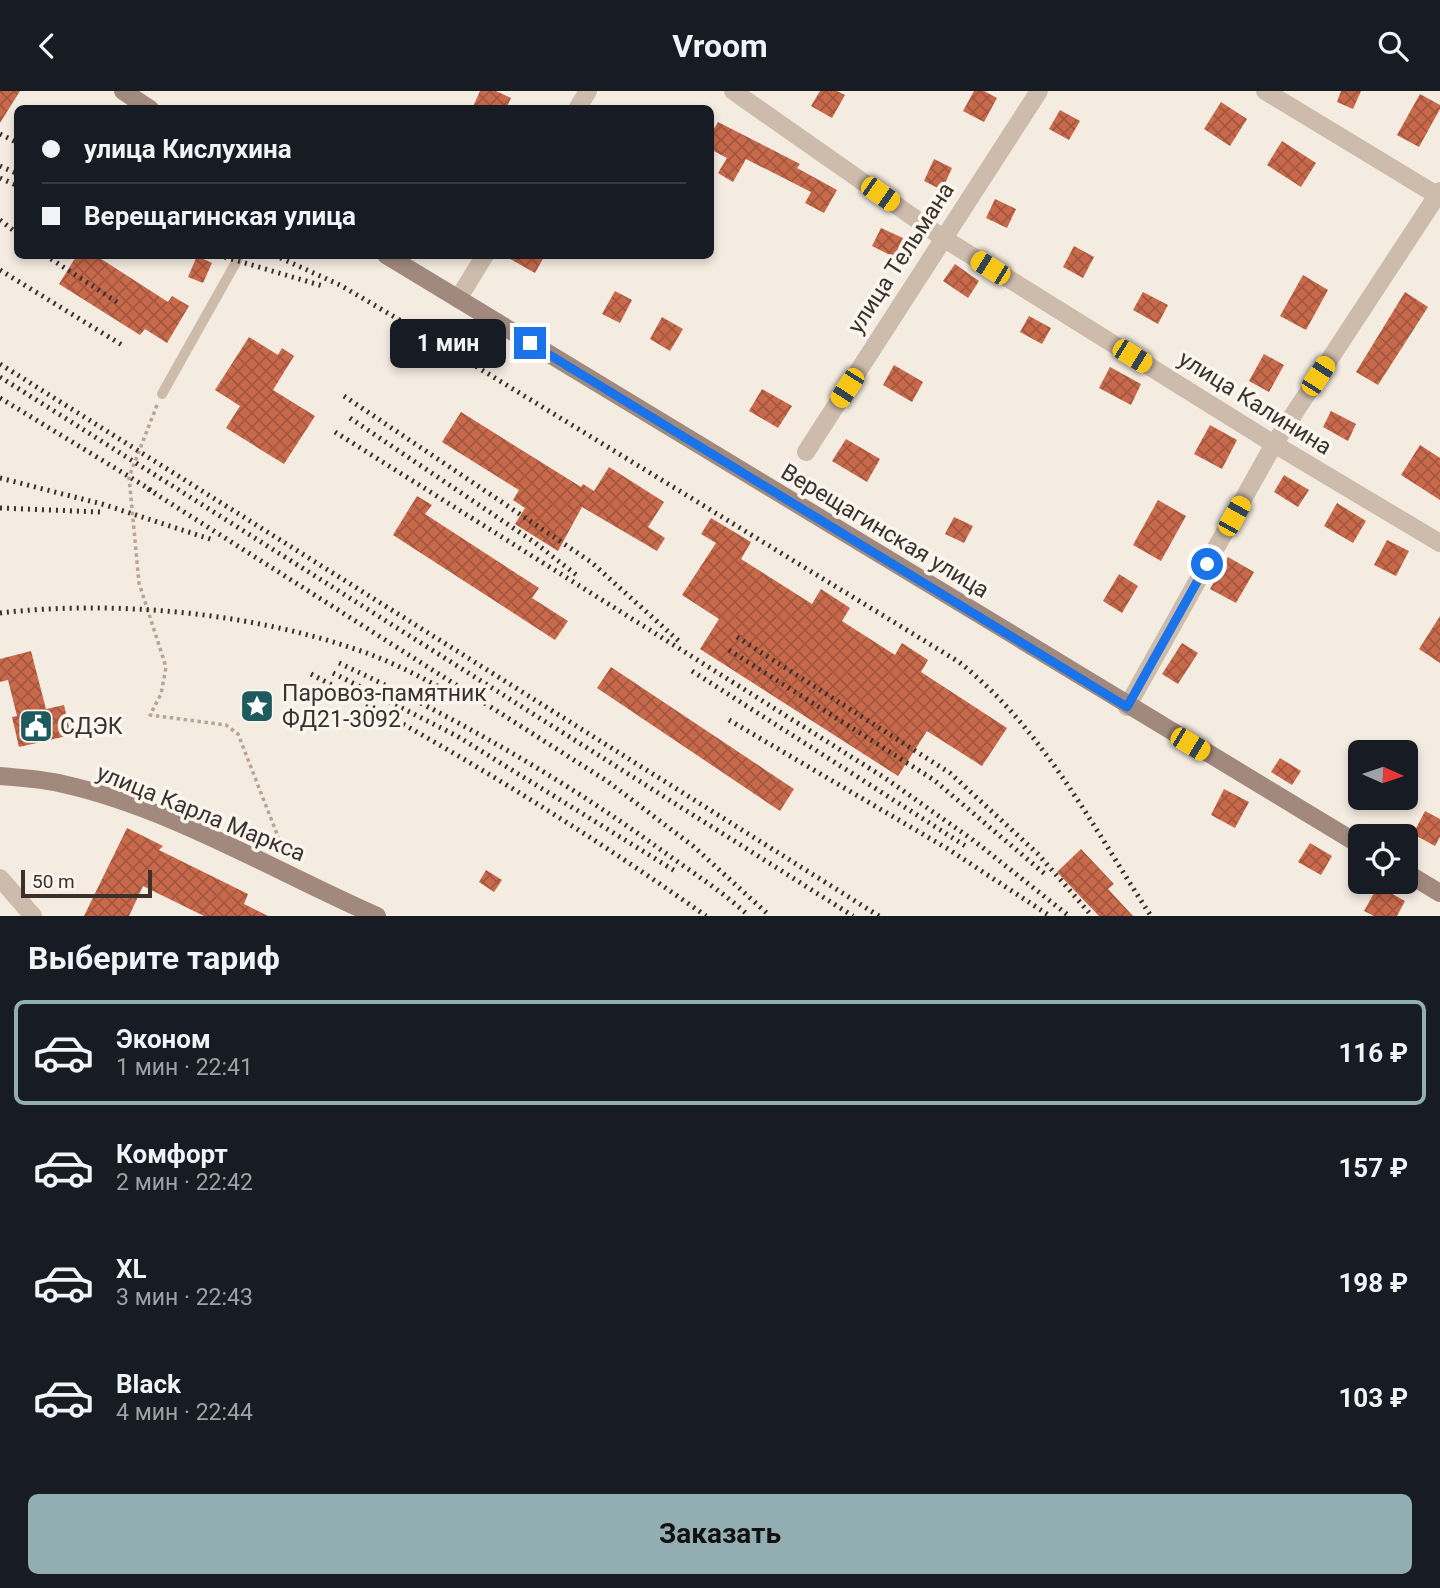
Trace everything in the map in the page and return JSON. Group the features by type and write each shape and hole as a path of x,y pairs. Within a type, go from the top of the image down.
{"main road":[{"path":"123,91 144,105"},
{"name":"Верещагинская улица","path":"393,259 1127,707 1348,838"},
{"name":"улица Карла Маркса","path":"0,776 63,784 90,792 227,844 377,916"},
{"path":"1418,880 1440,893"}],"street":[{"name":"улица Калинина","path":"733,91 943,238 1274,444 1440,543"},
{"name":"улица Тельмана","path":"806,452 1039,91"},
{"path":"1127,707 1274,444 1439,195 1265,91"},
{"path":"458,299 483,259"},
{"path":"0,878 33,916"}],"lane":[{"path":"162,394 238,259"}],"path":[{"path":"162,394 129,477 139,583 166,667 161,694 150,715 226,725 238,734 289,866 286,873"}],"building":[{"path":"0,91 20,91 0,123"},
{"path":"480,91 496,91 511,98 508,105 474,105"},
{"path":"820,91 837,91 845,95 832,118 811,106"},
{"path":"974,91 984,91 997,98 984,122 963,111"},
{"path":"1341,91 1361,91 1353,109 1337,102"},
{"path":"1420,94 1440,105 1440,109 1419,147 1397,135"},
{"path":"1221,102 1247,119 1230,146 1204,129"},
{"path":"1060,110 1080,121 1069,140 1049,129"},
{"path":"718,122 800,164 797,168 837,190 824,213 805,203 811,192 746,159 733,182 718,173 727,158 714,151 714,128"},
{"path":"1282,141 1316,163 1301,187 1267,165"},
{"path":"934,159 952,168 942,190 924,181"},
{"path":"995,199 1016,209 1007,228 986,218"},
{"path":"881,228 903,238 894,257 872,246"},
{"path":"1074,246 1094,257 1083,278 1063,267"},
{"path":"75,259 101,259 168,302 172,296 189,306 167,343 145,329 140,335 59,284"},
{"path":"196,259 212,263 203,283 188,277"},
{"path":"510,259 543,259 535,273"},
{"path":"955,264 979,281 968,298 943,281"},
{"path":"1303,275 1328,290 1306,330 1280,316"},
{"path":"615,291 632,300 620,323 602,314"},
{"path":"1143,292 1168,305 1158,324 1133,310"},
{"path":"1405,292 1428,307 1378,385 1356,372"},
{"path":"1029,316 1051,328 1042,344 1020,332"},
{"path":"662,317 683,329 670,351 650,339"},
{"path":"249,337 278,355 282,348 294,356 273,390 315,416 284,464 226,428 240,406 215,390"},
{"path":"1264,354 1284,365 1269,392 1249,381"},
{"path":"894,365 923,382 912,402 883,385"},
{"path":"1110,367 1141,384 1131,405 1099,388"},
{"path":"762,389 792,406 778,428 749,411"},
{"path":"1331,411 1356,424 1348,441 1323,427"},
{"path":"461,412 581,487 583,484 594,491 609,467 664,502 648,527 665,538 657,551 582,507 558,551 515,524 525,508 513,500 519,490 442,442"},
{"path":"1210,425 1237,440 1222,469 1194,454"},
{"path":"846,439 880,459 867,482 832,461"},
{"path":"1420,445 1440,458 1440,500 1401,475"},
{"path":"1284,475 1309,490 1298,507 1274,492"},
{"path":"417,496 432,505 425,514 539,588 532,598 568,621 555,640 393,535"},
{"path":"1158,500 1186,516 1161,561 1133,545"},
{"path":"1337,503 1366,521 1353,543 1324,526"},
{"path":"954,517 973,526 964,543 945,534"},
{"path":"711,518 751,542 741,559 812,604 821,589 850,608 842,621 895,655 902,643 928,660 921,672 1007,728 982,766 927,731 898,776 700,649 719,619 682,595 716,543 701,534"},
{"path":"1387,540 1409,551 1396,576 1374,565"},
{"path":"1228,557 1254,572 1236,603 1210,589"},
{"path":"1119,574 1138,586 1122,613 1103,601"},
{"path":"1440,616 1440,663 1419,649"},
{"path":"1182,643 1198,653 1178,684 1162,674"},
{"path":"31,651 46,709 64,705 71,735 19,747 12,717 17,716 8,680 0,682 0,659"},
{"path":"611,667 794,789 780,811 597,688"},
{"path":"1280,758 1301,771 1292,785 1271,772"},
{"path":"1224,789 1249,802 1235,828 1211,815"},
{"path":"1425,811 1440,819 1440,837 1435,846 1418,837 1418,824"},
{"path":"127,828 163,846 159,850 248,894 244,904 268,916 204,916 143,886 129,916 84,916"},
{"path":"1310,843 1332,856 1321,875 1298,862"},
{"path":"1081,849 1114,884 1108,889 1133,916 1099,916 1057,872"},
{"path":"486,870 502,880 494,892 479,882"},
{"path":"1374,894 1392,894 1405,901 1397,916 1374,916 1364,911"}],"railway":[{"path":"0,134 14,141"},
{"path":"0,166 14,172"},
{"path":"0,178 14,184"},
{"path":"0,220 14,231"},
{"path":"51,259 117,302"},
{"path":"232,259 323,286"},
{"path":"283,259 340,285 415,329 959,662 1017,718 1042,749 1087,814 1151,916"},
{"path":"0,270 122,345"},
{"path":"0,364 879,916"},
{"path":"0,377 853,916"},
{"path":"344,396 591,562 681,643"},
{"path":"0,398 156,493"},
{"path":"350,418 534,542 579,577"},
{"path":"335,432 885,778 973,840 1069,916"},
{"path":"0,478 102,504 213,540"},
{"path":"148,489 607,781 693,846 770,916"},
{"path":"0,508 100,512"},
{"path":"0,613 43,609 132,609 178,612 268,626 367,653 411,672 467,702"},
{"path":"737,637 950,773 1038,854 1092,916"},
{"path":"729,650 934,780 1046,875"},
{"path":"339,663 424,704 546,774 625,825 749,916"},
{"path":"692,671 967,847"},
{"path":"333,673 457,736 675,871"},
{"path":"311,674 513,789 706,916"},
{"path":"729,720 948,849 1050,916"}],"place":[{"name":"Паровоз-памятник ФД21-3092","path":"257,706"},
{"name":"СДЭК","path":"36,726"}],"route":[{"path":"530,343 1127,707 1207,564"}]}
